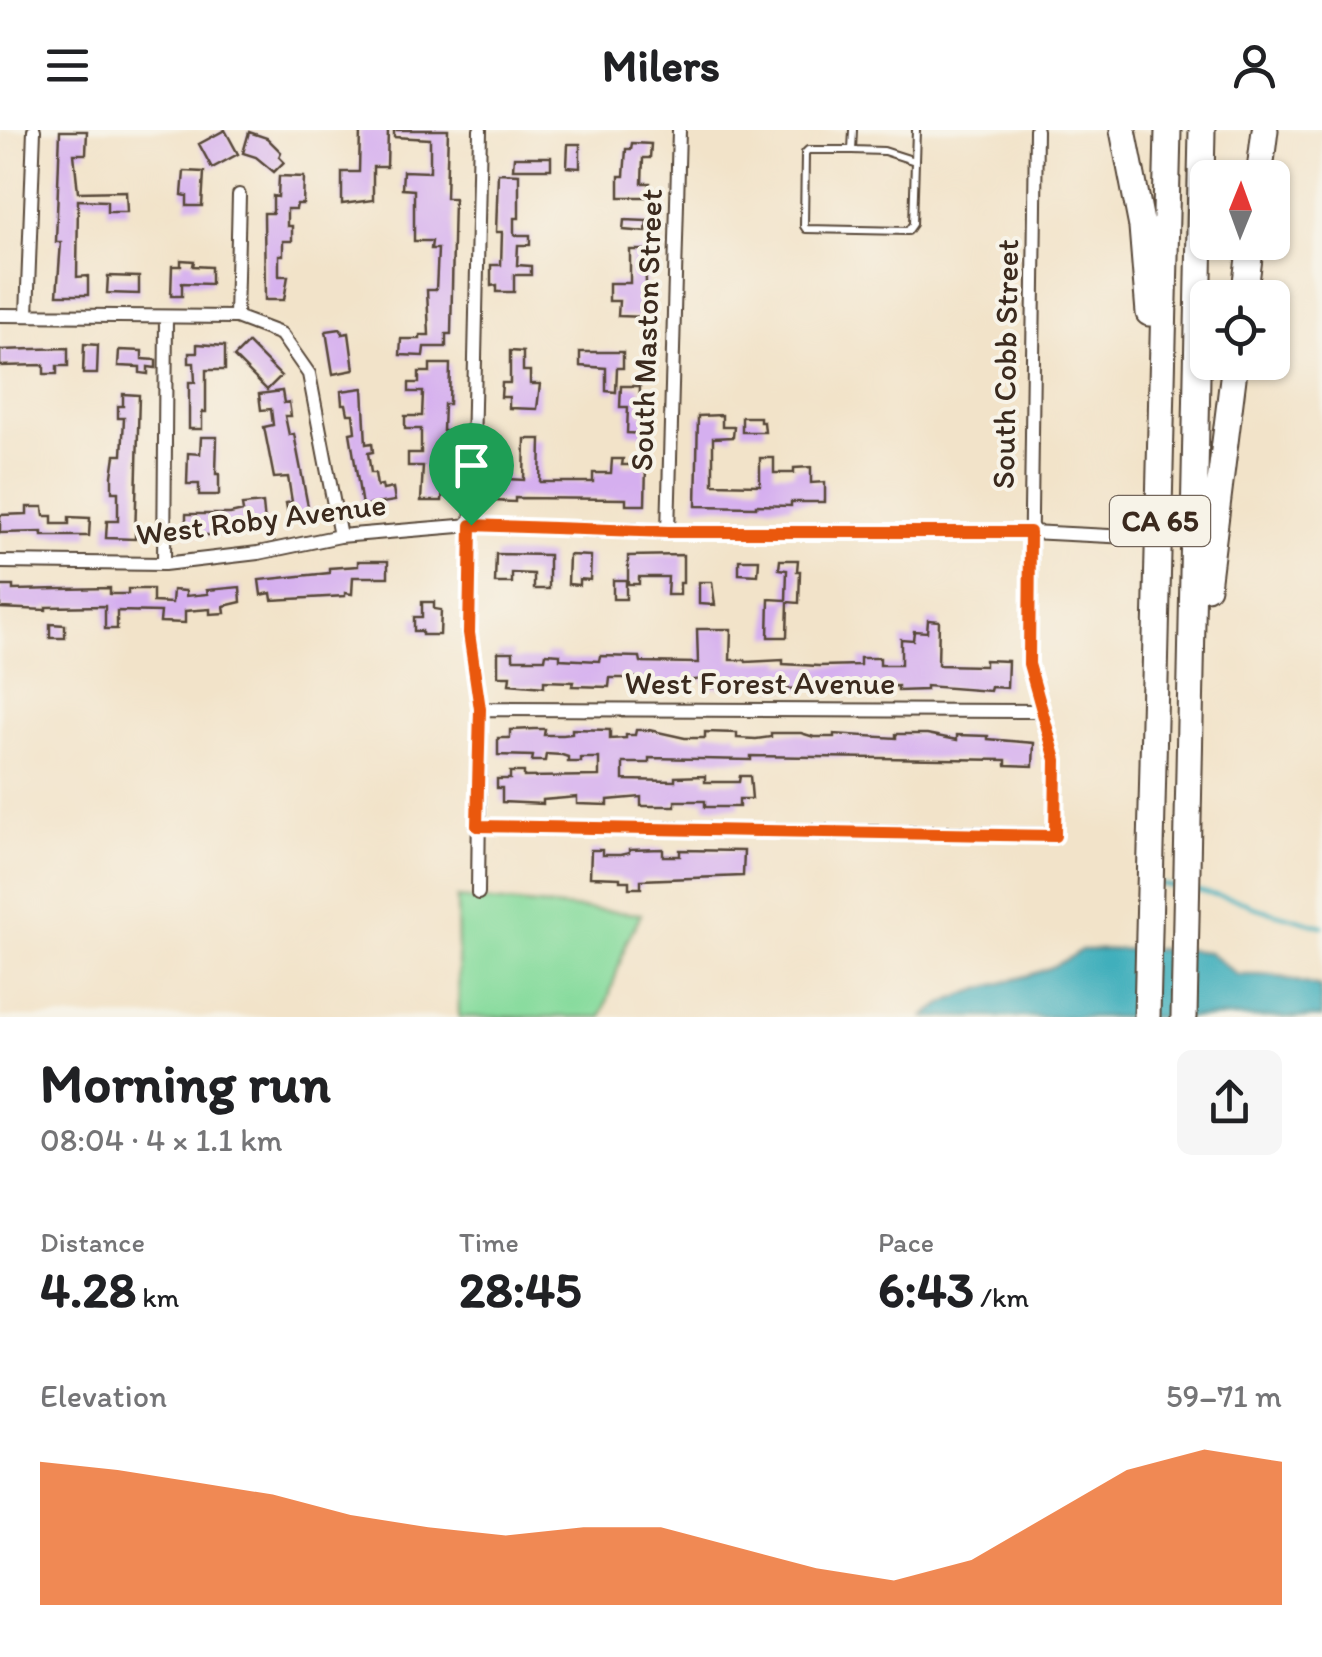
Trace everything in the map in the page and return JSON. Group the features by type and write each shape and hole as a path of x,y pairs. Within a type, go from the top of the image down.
{"highway":[{"path":"1122,130 1138,200 1146,267 1160,528"},
{"name":"CA 65","path":"1147,1017 1168,130"},
{"name":"CA 65","path":"1184,1017 1202,130"},
{"path":"1261,160 1265,130"},
{"path":"1191,681 1234,380"}],"street":[{"path":"27,315 34,130"},
{"path":"478,893 480,709 469,633 480,130"},
{"name":"South Maston Street","path":"668,532 678,130"},
{"name":"South Cobb Street","path":"477,826 1055,836 1056,760 1029,664 1036,130"},
{"path":"236,317 239,195"},
{"path":"0,315 236,317 281,334 309,374 340,536"},
{"path":"164,564 166,317"},
{"name":"West Roby Avenue","path":"0,562 164,564 258,553 340,536 471,525 668,532 1030,532 1129,536"},
{"name":"West Forest Avenue","path":"480,709 1040,712"}],"lane":[{"path":"852,150 853,130"},
{"path":"915,161 884,151 808,150 804,171 806,229 908,231 914,224 916,130"}],"green space":[{"path":"457,898 641,914 627,941 602,1017 459,1017"}],"water":[{"path":"1081,950 1209,952 1237,975 1272,975 1320,987 1322,1017 924,1017 961,996 1043,970"}],"building":[{"path":"225,130 238,154 212,168 199,144"},
{"path":"360,130 388,130 387,167 373,167 373,200 342,204 342,172 359,172"},
{"path":"394,130 448,130 446,198 454,198 451,334 446,334 446,347 424,347 423,356 400,355 401,339 429,335 427,290 436,290 438,249 431,249 432,241 414,241 414,190 402,189 403,171 430,172 430,139 394,137"},
{"path":"60,131 87,131 86,154 74,154 78,192 126,191 127,212 107,212 107,201 78,200 77,277 88,276 88,295 57,295 61,242 56,242"},
{"path":"249,132 267,138 281,152 279,157 284,162 274,172 256,157 243,153"},
{"path":"632,143 651,144 650,158 643,158 642,183 650,183 650,197 619,197 619,176 624,176 626,149 631,149"},
{"path":"568,144 580,144 580,168 567,167"},
{"path":"514,157 551,157 551,169 513,169"},
{"path":"184,171 204,172 202,206 187,206 187,196 182,195"},
{"path":"498,173 519,174 519,218 514,218 514,235 530,235 530,245 518,245 517,265 531,266 531,275 514,275 514,292 497,292 497,285 491,286 491,265 501,265 502,232 496,232"},
{"path":"279,176 304,177 303,204 287,209 292,241 283,241 283,255 279,255 279,276 288,276 284,300 265,300 264,213 273,213"},
{"path":"624,220 647,221 646,232 623,230"},
{"path":"630,250 645,250 647,317 618,316 619,301 609,301 609,283 630,283"},
{"path":"181,260 194,261 193,266 211,267 211,284 182,283 182,296 171,296 172,266 181,266"},
{"path":"108,276 139,277 139,294 107,293"},
{"path":"341,329 342,334 349,333 354,370 333,374 326,331"},
{"path":"248,343 281,376 267,390 234,357"},
{"path":"84,344 98,345 97,374 83,374"},
{"path":"197,344 225,346 225,370 206,370 202,429 189,429 189,382 195,382 189,353 197,353"},
{"path":"68,348 68,366 57,366 57,374 44,374 44,365 0,366 0,350"},
{"path":"119,350 142,351 142,359 156,360 156,368 148,367 148,374 140,373 140,367 118,366"},
{"path":"510,351 523,352 523,371 530,371 530,384 540,384 537,409 509,408 509,397 501,397 502,383 510,383"},
{"path":"580,352 623,352 623,368 617,368 616,392 606,391 606,368 580,366"},
{"path":"430,364 450,364 449,404 444,404 443,431 449,431 448,483 443,482 442,501 421,501 423,466 408,466 408,453 421,453 421,429 405,429 405,416 422,416 423,392 409,392 409,383 419,383 419,372 430,372"},
{"path":"621,386 640,386 639,414 645,414 644,434 627,433 628,407 620,407"},
{"path":"363,388 366,444 372,443 373,452 368,453 371,473 375,473 377,486 382,485 383,490 393,488 395,501 362,506 350,433 355,432 353,414 348,414 346,404 342,404 341,391"},
{"path":"282,391 284,403 289,402 291,416 285,416 289,435 294,434 310,517 289,520 286,503 292,502 288,477 274,478 264,427 273,425 271,409 261,410 259,394"},
{"path":"123,394 139,395 135,539 106,538 107,521 118,521 118,492 112,492 112,476 115,455 122,455 124,418 118,418 118,406 123,406"},
{"path":"722,415 722,427 734,427 733,437 713,438 713,484 760,485 760,458 774,458 774,473 794,473 794,468 811,467 811,483 825,482 825,502 696,506 698,416"},
{"path":"742,417 760,417 765,432 742,432"},
{"path":"201,437 217,437 219,495 199,495 199,484 187,484 188,453 200,454"},
{"path":"525,439 541,439 540,482 593,482 593,473 611,473 612,459 623,459 622,465 646,465 645,505 626,505 626,499 493,501 495,473 507,474 507,479 524,480"},
{"path":"263,503 265,524 257,524 257,528 219,535 186,535 186,514 230,514 243,511 242,505"},
{"path":"27,507 43,507 44,516 52,516 52,524 69,524 69,517 90,518 89,536 0,533 0,515 27,514"},
{"path":"496,554 549,555 549,589 534,589 534,574 512,573 512,583 495,583"},
{"path":"569,555 591,556 590,580 568,584"},
{"path":"683,555 680,595 667,595 668,577 639,577 639,584 628,584 628,556"},
{"path":"739,560 759,560 758,575 739,574"},
{"path":"780,560 798,560 799,603 788,602 787,637 768,637 769,599 786,600 787,570 779,569"},
{"path":"358,561 388,561 388,577 353,577 352,594 345,596 272,600 271,593 261,595 259,580 329,573 329,568 358,566"},
{"path":"613,580 626,580 626,599 613,599"},
{"path":"699,582 712,582 715,605 699,604"},
{"path":"0,586 13,586 13,590 110,588 110,594 153,589 153,602 172,603 173,590 186,591 186,596 240,587 241,602 224,606 225,613 210,614 210,609 185,611 185,623 160,622 161,612 117,611 117,629 105,629 105,606 0,608"},
{"path":"422,602 434,602 434,609 441,610 440,635 414,631 414,617 422,617"},
{"path":"928,620 939,621 938,665 985,666 985,660 1008,661 1007,688 991,687 990,691 926,686 926,690 898,691 898,686 835,689 835,685 815,685 802,689 771,688 771,683 755,681 705,688 704,679 674,682 673,688 641,687 641,678 610,678 609,687 544,681 544,687 509,684 510,676 498,676 498,652 513,652 513,659 545,659 546,653 560,654 560,659 640,657 641,662 698,663 697,629 731,629 730,660 783,660 783,664 819,666 860,665 860,658 880,658 880,665 901,665 901,639 913,640 914,631 927,632"},
{"path":"50,624 65,625 65,638 50,638"},
{"path":"545,729 544,735 572,734 572,729 610,730 610,739 635,735 636,730 685,738 705,738 705,732 737,733 737,738 756,739 771,737 771,733 896,738 896,734 927,734 957,740 957,735 988,736 1034,743 1033,766 1006,765 1006,760 649,758 649,763 623,763 623,780 675,781 675,777 705,776 705,782 739,782 740,776 750,776 752,799 739,799 739,807 705,807 705,801 641,806 641,797 608,800 608,805 577,804 577,797 543,800 543,804 502,802 497,779 510,779 510,772 524,772 524,777 599,776 599,758 568,762 568,757 546,754 545,761 532,761 533,756 498,755 498,738 510,738 510,730"},
{"path":"663,849 663,856 680,856 680,850 744,851 743,876 641,880 641,888 629,888 629,881 620,878 590,877 591,850 602,850 602,855 620,855 629,850"}],"waterway":[{"path":"1159,884 1179,888"},
{"path":"1198,891 1322,926"}],"route":[{"path":"471,525 668,532 1030,532 1029,664 1056,760 1055,836 477,826 480,709 469,633 471,525"}]}
